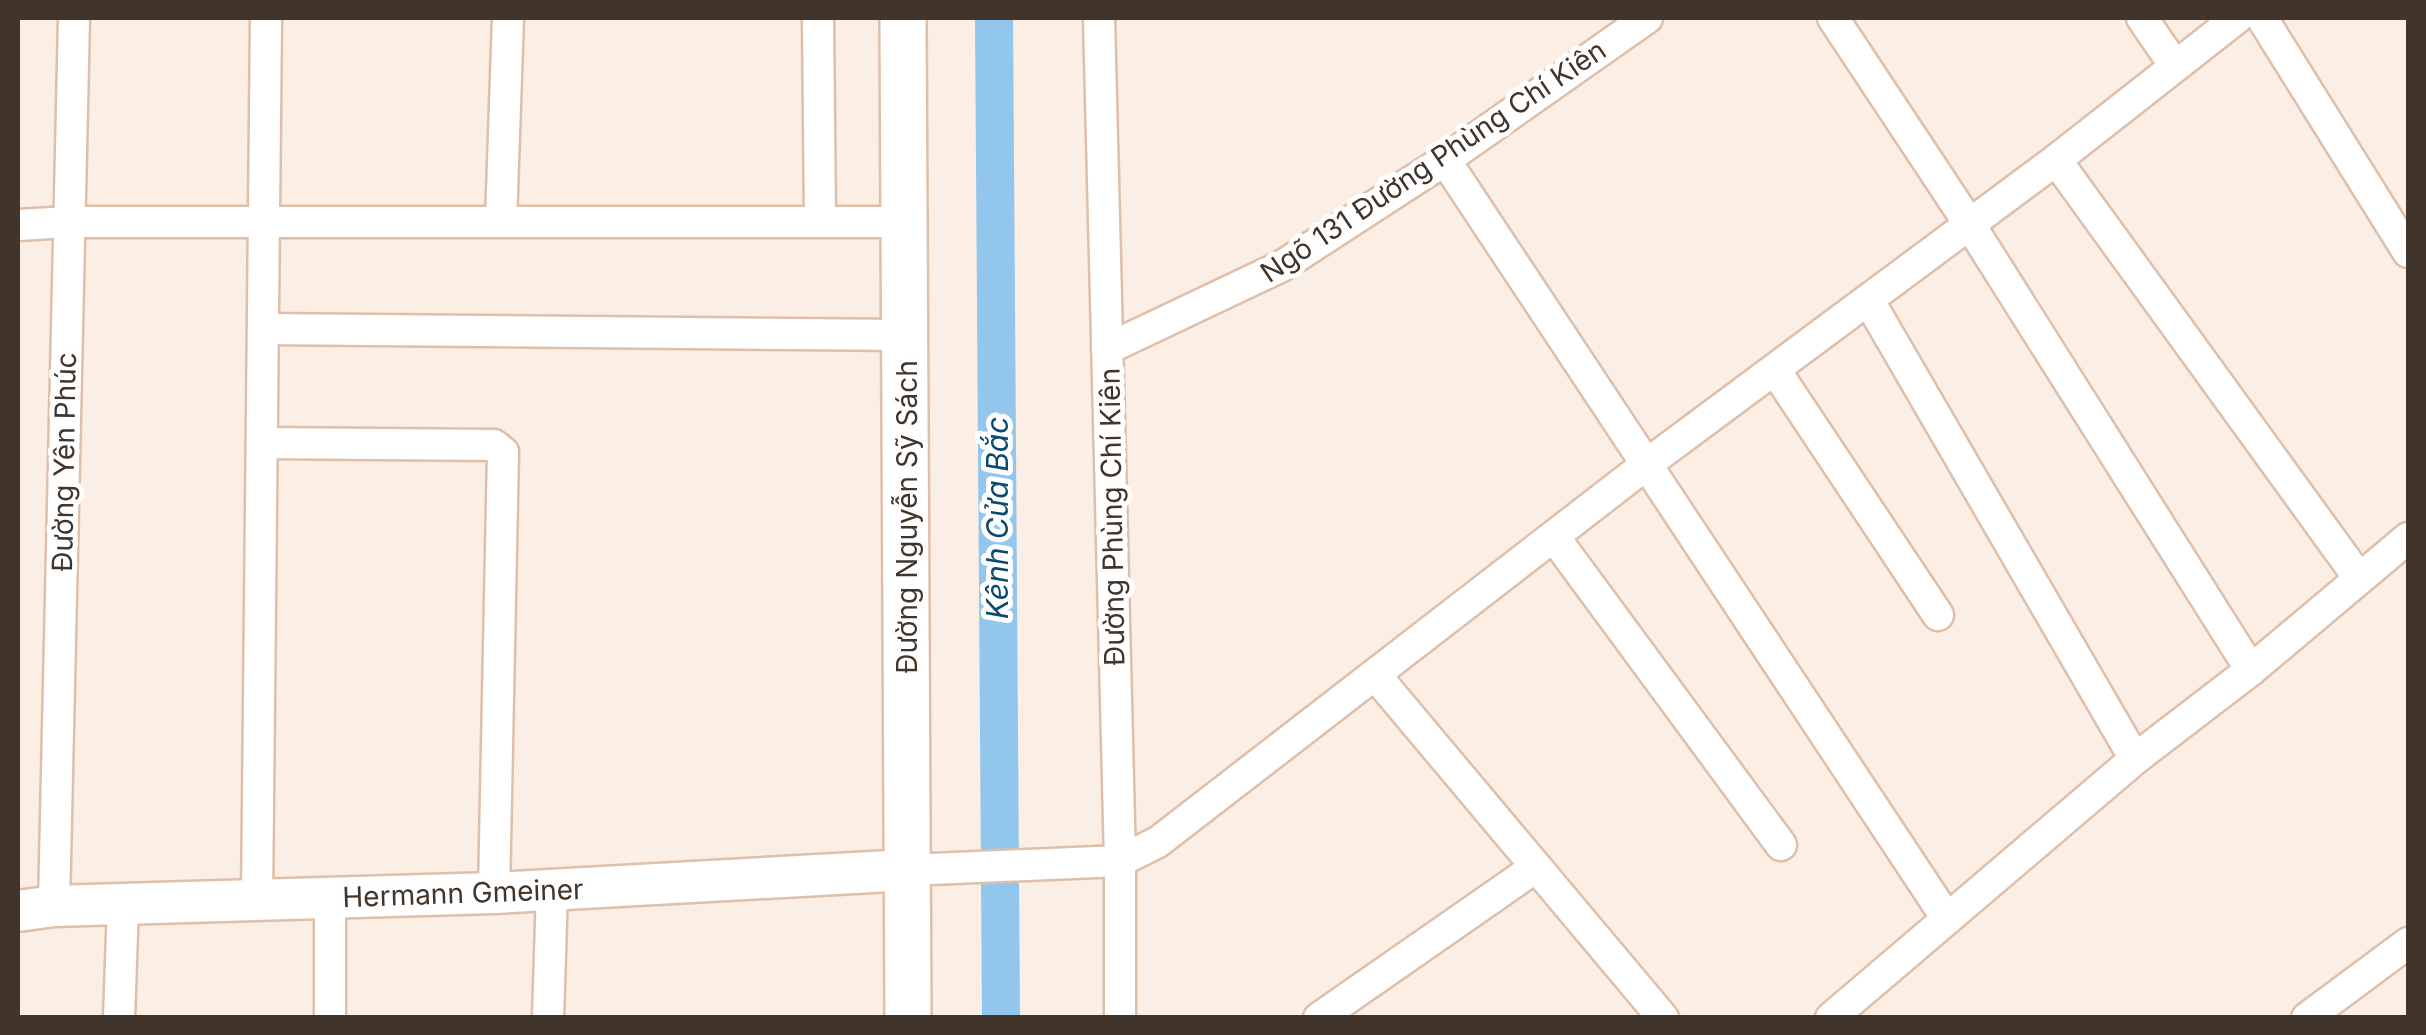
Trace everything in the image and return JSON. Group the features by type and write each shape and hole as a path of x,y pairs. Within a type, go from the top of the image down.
{"main road":[{"name":"Đường Nguyễn Sỹ Sách","path":"903,18 908,1018"}],"street":[{"name":"Đường Yên Phúc","path":"36,908 69,222 74,18"},
{"path":"257,900 266,18"},
{"path":"501,221 508,18"},
{"path":"818,18 820,220"},
{"name":"Đường Phùng Chí Kiên","path":"1100,18 1120,861 1120,1018"},
{"name":"Ngõ 131 Đường Phùng Chí Kiên","path":"1108,348 1282,266 1446,160 1647,18"},
{"path":"1833,18 1970,225 2251,670"},
{"path":"2142,18 2175,66"},
{"path":"908,870 1120,861 1158,842 1647,464 2056,160 2237,18"},
{"path":"2262,18 2408,252"},
{"path":"1446,160 1946,917"},
{"path":"2056,160 2359,578"},
{"path":"18,225 264,221 905,222"},
{"path":"1869,301 2136,760"},
{"path":"263,329 906,335"},
{"path":"1775,370 1938,615"},
{"path":"262,443 494,445 503,452 494,893"},
{"path":"1554,537 1780,845"},
{"path":"1831,1018 1946,917 2408,538"},
{"path":"1376,676 1663,1018"},
{"path":"1319,1018 1536,866"},
{"name":"Hermann Gmeiner","path":"36,908 494,893 908,870"},
{"path":"548,1018 552,890"},
{"path":"330,898 330,1018"},
{"path":"120,1018 123,905"},
{"path":"2308,1018 2408,943"}],"waterway":[{"name":"Kênh Cửa Bắc","path":"994,18 1001,1018"}]}
